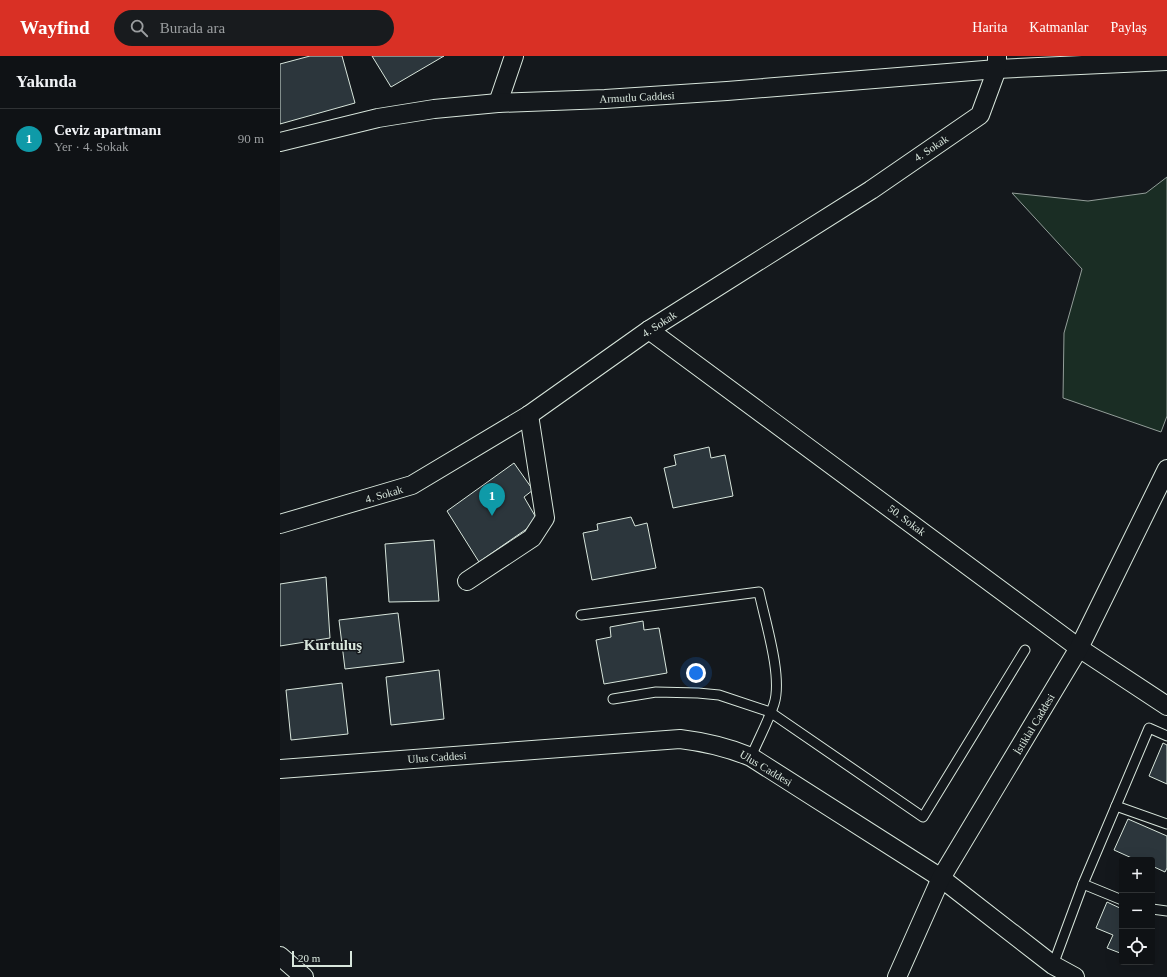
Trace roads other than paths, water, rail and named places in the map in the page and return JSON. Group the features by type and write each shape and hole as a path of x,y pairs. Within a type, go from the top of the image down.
{"street":[{"path":"498,103 514,56"},
{"name":"Armutlu Caddesi","path":"280,142 378,118 434,109 498,103 605,99 727,91 997,62 1167,61"},
{"name":"4. Sokak","path":"280,524 412,485 529,415 650,330 871,190 980,115 997,62"},
{"name":"50. Sokak","path":"650,330 1079,648 1167,706"},
{"path":"468,581 532,538 545,518 529,415"},
{"name":"İstiklal Caddesi","path":"897,977 941,878 1079,648 1167,469"},
{"name":"Ulus Caddesi","path":"280,769 680,739 707,742 734,750 750,757 941,878 1053,965 1075,977"},
{"path":"280,956 304,977"}],"lane":[{"path":"581,615 759,592 776,671 775,703 750,757"},
{"path":"613,699 656,692 698,693 719,696 770,712 923,817 1025,650"},
{"path":"1053,965 1083,884 1149,728 1167,736"},
{"path":"1116,806 1167,824"},
{"path":"1083,884 1119,899"},
{"path":"1155,909 1167,911"}],"place":[{"name":"Ceviz apartmanı","path":"492,516"}],"district":[{"name":"Kurtuluş","path":"333,645"}]}
